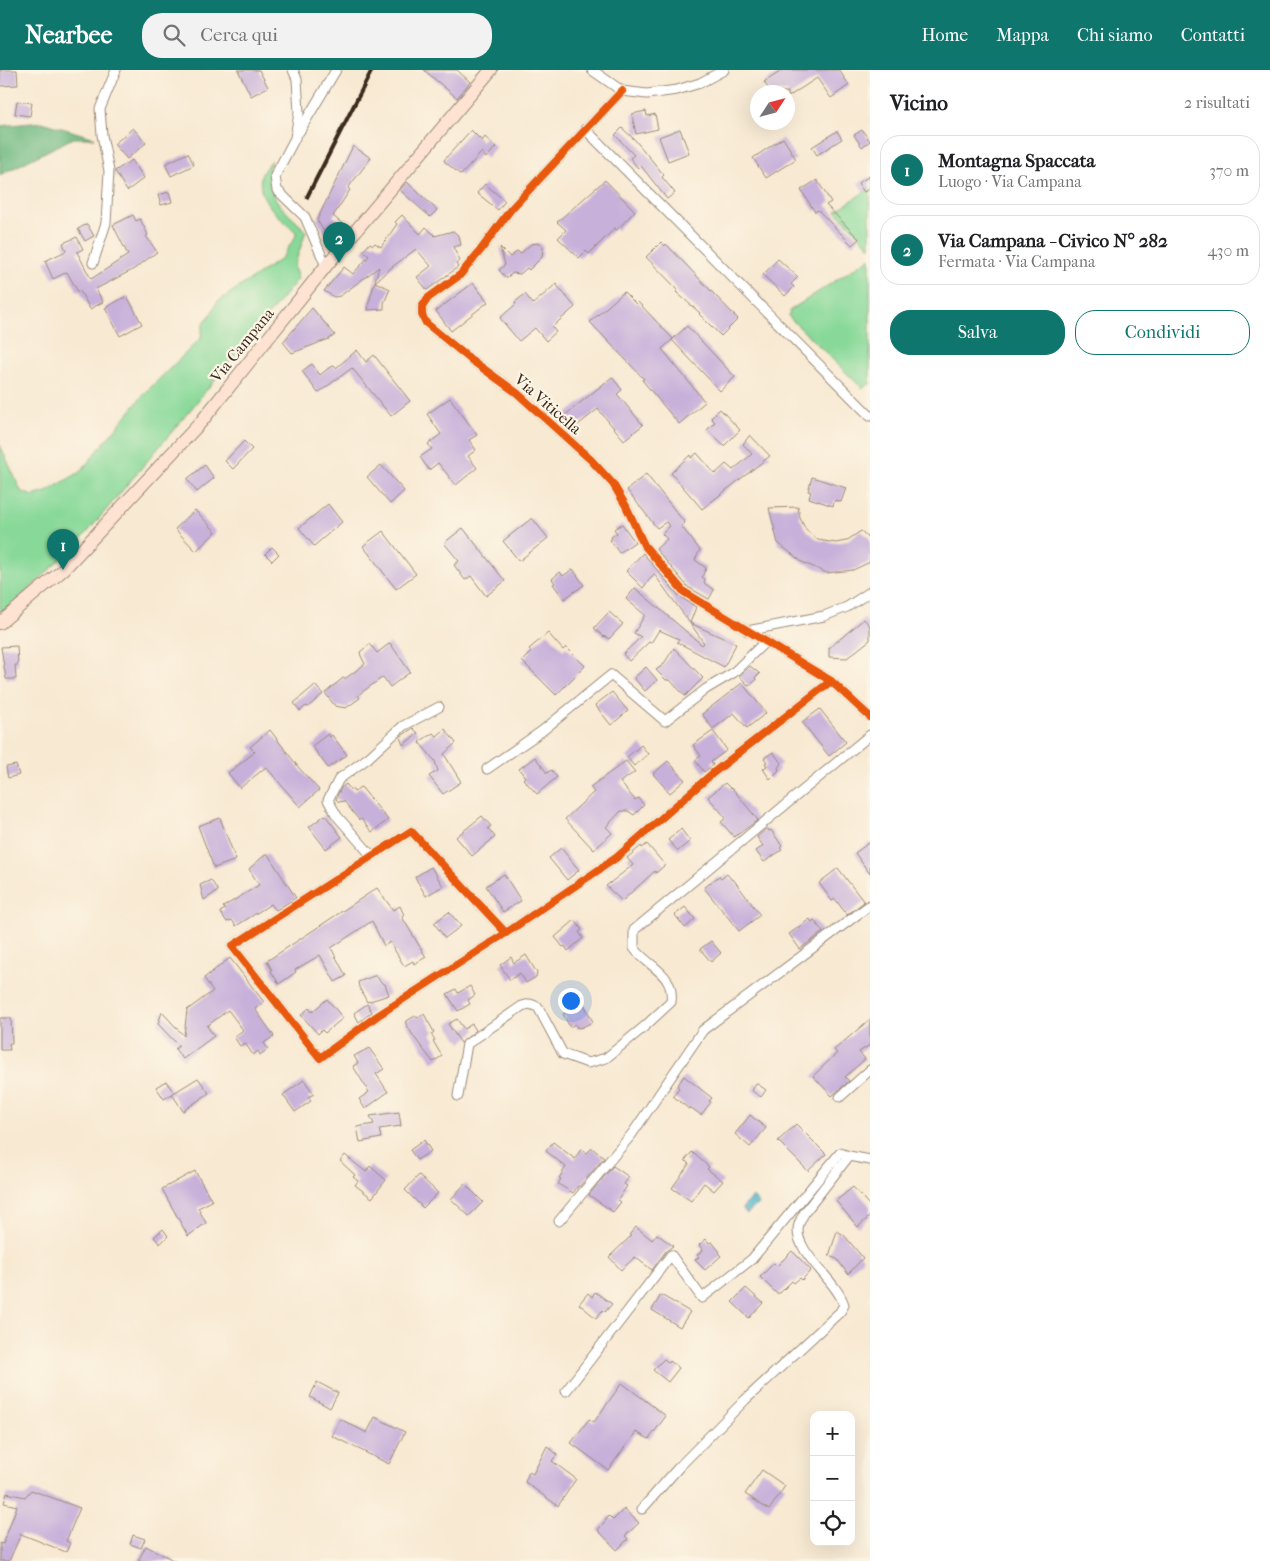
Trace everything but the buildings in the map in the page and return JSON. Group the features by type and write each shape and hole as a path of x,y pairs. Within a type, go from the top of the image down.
{"main road":[{"name":"Via Campana","path":"0,623 63,570 201,422 326,266 491,70"}],"street":[{"path":"93,263 106,223 109,171 102,135 100,109 116,70"},
{"path":"293,70 297,79 299,113 295,138"},
{"path":"326,266 305,217 278,190 275,176 295,138 336,70"},
{"path":"592,70 622,91 647,94 677,90 700,83 724,70"},
{"name":"Via Viticella","path":"622,91 584,129 511,209 460,275 428,298 422,307 422,315 426,323 470,359 517,392 591,460 614,484 644,545 684,592 831,681 870,717"},
{"path":"584,129 870,416"},
{"path":"747,631 824,616 847,607 870,592"},
{"path":"487,768 542,730 611,675 665,721 706,689 733,673 766,641"},
{"path":"506,933 411,831 232,946 320,1058 377,1016 506,933 616,858 713,773 831,681"},
{"path":"371,855 337,816 328,800 339,779 368,758 402,726 438,707"},
{"path":"458,1096 467,1044 522,1006 530,1004 538,1007 563,1054 588,1063 606,1058 644,1027 671,1002 672,992 666,978 634,948 634,930 870,735"},
{"path":"559,1221 632,1134 703,1030 870,905"},
{"path":"840,1097 870,1070"},
{"path":"566,1391 671,1255 702,1298 752,1259 840,1153 870,1160"},
{"path":"642,1509 745,1400 840,1312 844,1305 839,1294 806,1251 798,1230 800,1220 805,1212 849,1156"}],"green space":[{"path":"42,122 95,138 73,138 0,175 0,126"},
{"path":"271,160 269,183 272,192 276,200 306,231 294,267 298,279 85,535 0,618 0,445 21,491 33,496 46,492 80,472 145,393 201,338 203,324 217,302 281,259 296,236 296,232 277,215 262,193 261,177"},
{"path":"870,188 870,247 836,211"},
{"path":"870,258 870,384 862,388 788,316 789,311"}],"water":[{"path":"753,1197 759,1203 747,1214 742,1208"}],"railway":[{"path":"307,197 372,70"}],"cycle path":[{"path":"622,91 511,209 460,275 428,298 422,307 422,315 426,323 470,359 517,393 591,460 613,484 626,506 644,545 684,592 831,681 870,717"},
{"path":"506,933 411,831 232,946 320,1058 377,1016 506,933 616,858 713,773 831,681"}],"place":[{"name":"Via Campana - Civico N° 282","path":"339,263"},
{"name":"Montagna Spaccata","path":"63,570"}]}
